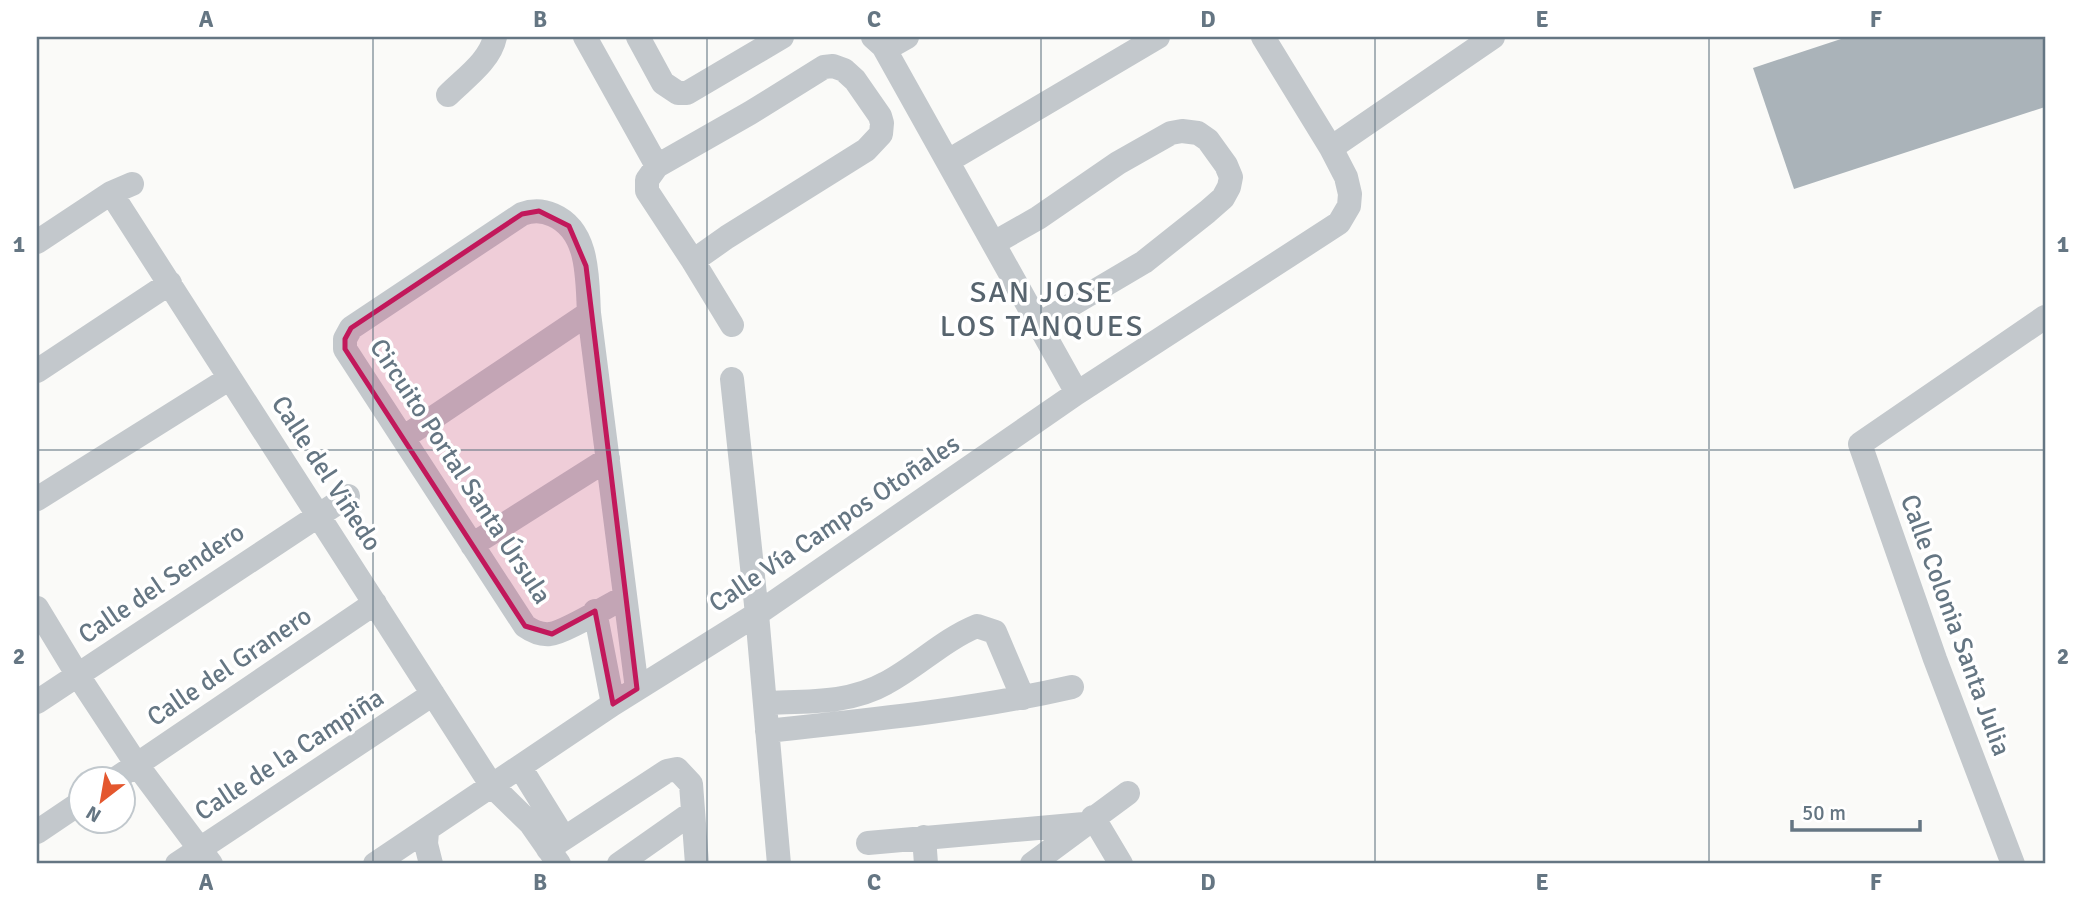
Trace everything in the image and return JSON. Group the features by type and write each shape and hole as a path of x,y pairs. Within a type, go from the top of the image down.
{"street":[{"path":"448,94 482,63 495,37"},
{"path":"585,37 657,166"},
{"path":"638,37 663,83 678,93 687,93 782,37"},
{"path":"878,42 891,46 907,37"},
{"path":"948,161 1158,37"},
{"name":"Calle Vía Campos Otoñales","path":"386,862 613,704 757,614 1077,393 1328,231 1345,216 1350,194 1346,177 1263,37"},
{"path":"1331,148 1493,37"},
{"path":"878,42 948,161 1077,393"},
{"path":"693,261 866,150 881,134 880,116 850,74 839,67 824,67 657,166 650,175 647,191 732,326"},
{"path":"994,243 1038,218 1118,163 1171,133 1198,133 1213,146 1226,165 1231,177 1229,187 1223,198 1207,212 1144,262 1039,324"},
{"name":"Calle del Viñedo","path":"37,242 122,188 170,283 492,786 557,851"},
{"name":"Circuito Portal Santa Úrsula","path":"625,597 559,632 544,634 533,632 524,626 345,349 347,334 359,322 530,211 539,211 559,218 576,235 586,266 589,313 637,689"},
{"path":"37,371 170,283"},
{"path":"403,438 589,313"},
{"name":"Calle Colonia Santa Julia","path":"2012,864 1935,659 1860,444 2045,317"},
{"path":"37,499 230,378"},
{"path":"732,379 757,614 779,864"},
{"path":"472,545 608,459"},
{"name":"Calle del Sendero","path":"37,702 348,496"},
{"name":"Calle del Granero","path":"136,766 375,603"},
{"path":"37,608 77,674 123,764"},
{"path":"596,611 613,704"},
{"path":"765,703 858,696 887,683 937,647 977,626 995,632 1023,698"},
{"path":"887,683 890,717"},
{"path":"767,731 1023,698 1072,687"},
{"name":"Calle de la Campiña","path":"177,864 206,856 433,694"},
{"path":"520,767 557,851 667,771 677,768 691,784 697,864"},
{"path":"136,782 206,856"},
{"path":"1027,827 1034,863 1128,793"},
{"path":"37,832 66,812"},
{"path":"619,864 693,813"},
{"path":"868,843 1089,820"},
{"path":"1089,820 1121,864"},
{"path":"427,831 426,844 430,864"},
{"path":"924,837 926,864"}],"highlighted area":[{"path":"539,211 569,226 586,266 637,689 613,704 595,611 552,634 525,626 345,349 345,339 351,328 522,214"}],"building":[{"path":"1847,37 2045,37 2045,107 1794,189 1753,68"}],"district":[{"name":"SAN JOSE LOS TANQUES","path":"1042,309"}]}
